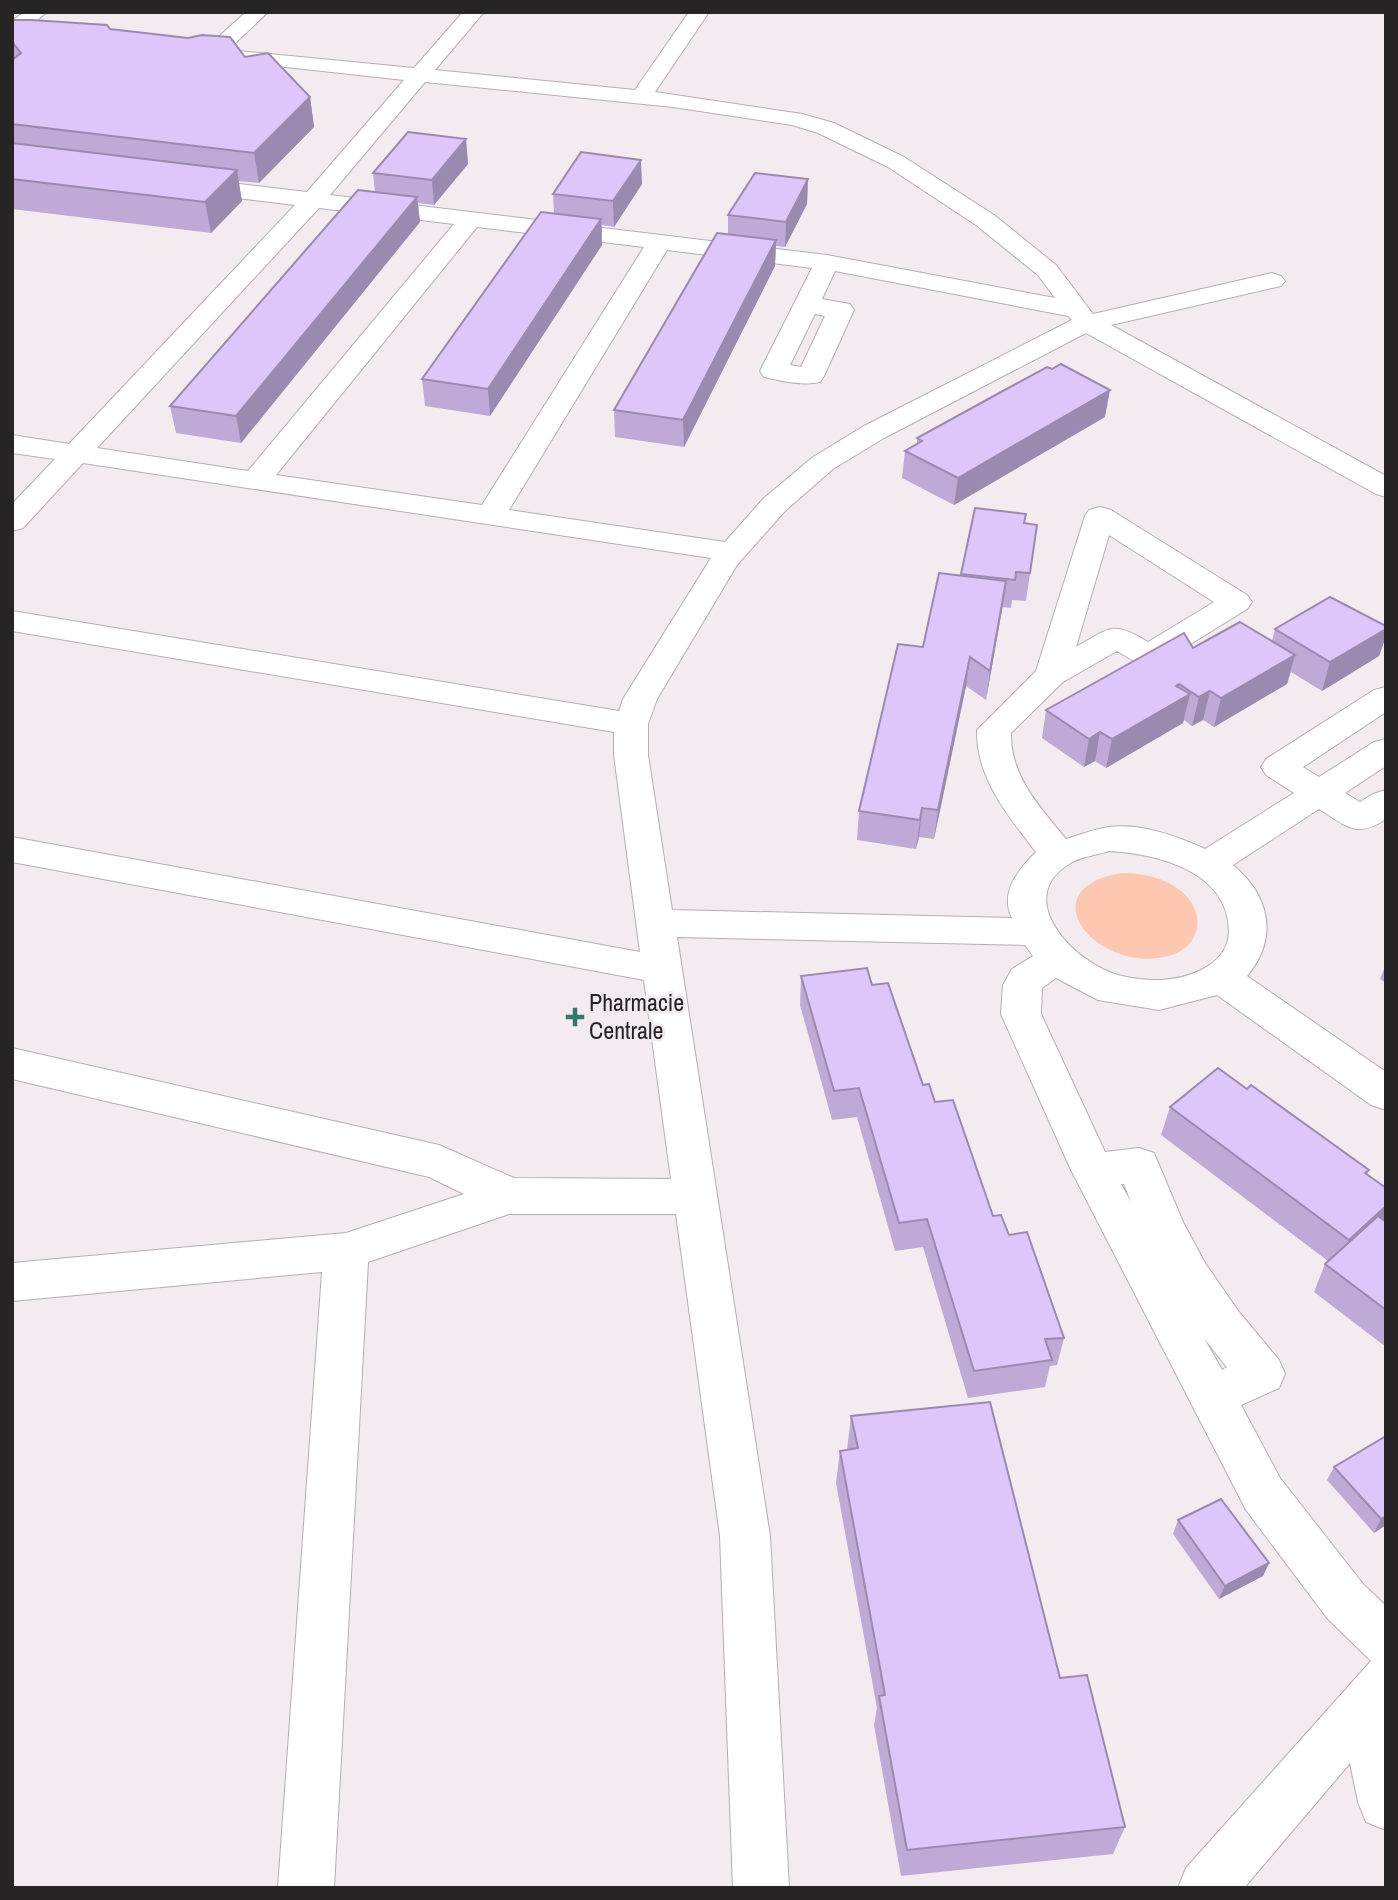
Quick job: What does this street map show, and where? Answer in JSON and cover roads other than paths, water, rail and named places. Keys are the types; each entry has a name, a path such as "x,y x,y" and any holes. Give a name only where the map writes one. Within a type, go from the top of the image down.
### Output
{"street":[{"path":"12,33 37,12"},
{"path":"211,54 258,12"},
{"path":"12,522 212,308 338,203 421,75 474,12"},
{"path":"641,97 699,12"},
{"path":"12,33 39,38"},
{"path":"185,52 641,97 794,119 826,128 863,144 906,168 985,220 1047,271 1082,316"},
{"path":"168,178 214,188 439,215 449,203 503,210 482,220 329,392 255,481"},
{"path":"482,220 666,243"},
{"path":"410,331 482,220"},
{"path":"490,516 633,286 678,231 744,238 738,251 787,257 794,244 822,248 822,261 806,305"},
{"path":"822,261 1082,316 1255,416 1230,427 1298,465 1323,453 1386,488"},
{"path":"761,1888 746,1536 631,755 631,724 640,699 732,552 774,505 823,463 1082,316 1272,281"},
{"path":"196,362 233,321 212,308"},
{"path":"145,379 177,383"},
{"path":"329,392 360,397"},
{"path":"12,444 732,552"},
{"path":"1386,505 1377,510 1386,515"},
{"path":"1051,675 1100,516 1236,602 1148,656 1117,637 1051,675 994,730 995,757 1028,817 1058,854"},
{"path":"12,621 631,724"},
{"path":"1386,697 1279,767 1361,819 1386,802"},
{"path":"1208,865 1386,750"},
{"path":"1138,840 1182,851 1208,865 1238,894 1248,916 1245,950 1239,960 1220,977 1180,993 1130,992 1098,984 1069,970 1045,946 1026,909 1028,888 1040,869 1058,854 1095,841 1138,840"},
{"path":"12,849 664,970"},
{"path":"657,923 1045,946"},
{"path":"1045,946 1019,991 1021,1014 1092,1170 1263,1494 1345,1601 1386,1642"},
{"path":"1220,977 1386,1094"},
{"path":"12,1063 439,1162 509,1196"},
{"path":"12,1282 346,1251 509,1196 696,1197"},
{"path":"306,1888 346,1251"},
{"path":"1375,1693 1386,1802"},
{"path":"1206,1888 1375,1693"}],"place":[{"name":"Pharmacie Centrale","path":"575,1017"}]}
